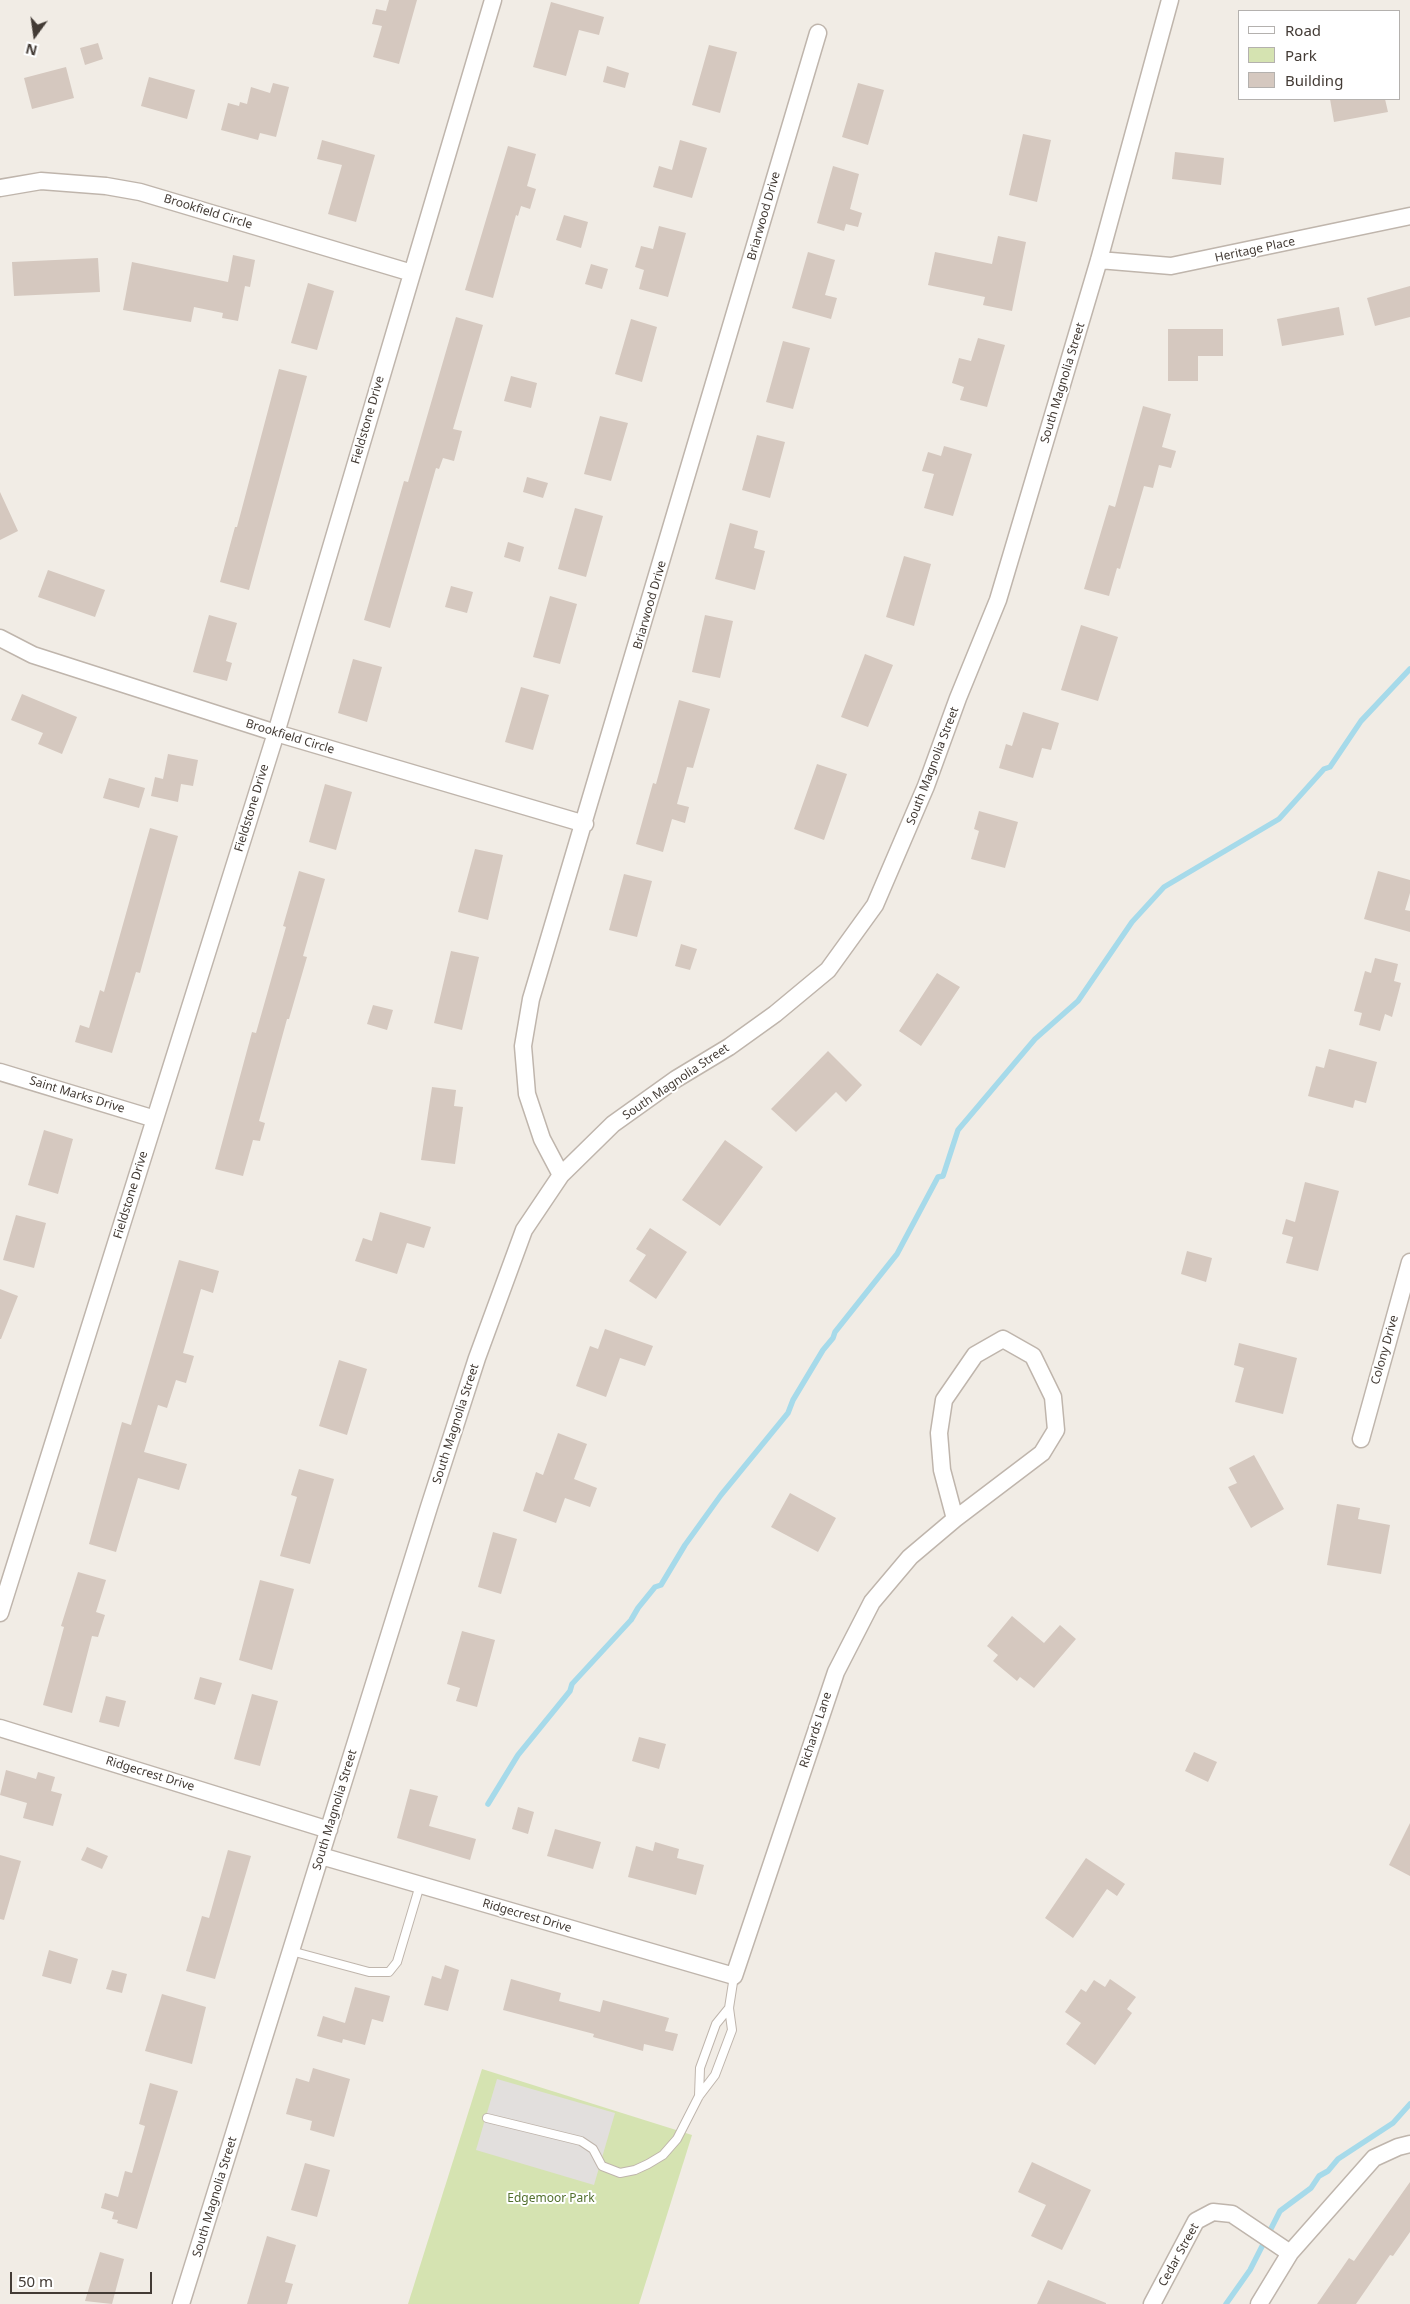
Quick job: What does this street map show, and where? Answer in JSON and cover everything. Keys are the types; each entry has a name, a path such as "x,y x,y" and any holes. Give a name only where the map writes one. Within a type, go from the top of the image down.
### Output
{"street":[{"name":"Fieldstone Drive","path":"0,1613 276,733 492,0"},
{"name":"South Magnolia Street","path":"181,2304 487,1331 524,1230 560,1175 613,1124 775,1014 828,970 875,905 926,786 958,698 998,600 1099,260 1170,0"},
{"name":"Briarwood Drive","path":"560,1175 542,1138 527,1094 523,1046 531,999 585,824 818,33"},
{"name":"Brookfield Circle","path":"0,188 41,181 106,186 140,192 412,273"},
{"name":"Heritage Place","path":"1099,260 1171,266 1410,216"},
{"name":"Brookfield Circle","path":"0,638 34,655 276,733 585,824"},
{"name":"Saint Marks Drive","path":"0,1072 155,1119"},
{"name":"Colony Drive","path":"1361,1439 1410,1262"},
{"name":"Richards Lane","path":"734,1976 836,1672 872,1602 910,1557 955,1519 1042,1453 1056,1430 1053,1397 1032,1356 1002,1339 975,1355 944,1400 939,1433 942,1470 955,1519"},
{"name":"Ridgecrest Drive","path":"0,1728 329,1830"},
{"name":"Ridgecrest Drive","path":"321,1856 734,1976"},
{"path":"1259,2304 1290,2253 1374,2158 1398,2147 1410,2144"},
{"name":"Cedar Street","path":"1152,2304 1196,2221 1213,2212 1232,2214 1290,2253"}],"lane":[{"path":"292,1951 370,1972 389,1972 397,1962 420,1885"},
{"path":"488,2118 581,2141 593,2149 602,2166 620,2173 635,2170 664,2155 677,2139 699,2096 715,2075 732,2030 729,2008 734,1976"},
{"path":"699,2096 700,2068 716,2024 729,2008"}],"green space":[{"name":"Edgemoor Park","path":"482,2069 692,2135 639,2304 408,2304"}],"shaded area":[{"path":"497,2079 615,2113 594,2185 476,2150"}],"building":[{"path":"389,0 417,0 399,64 373,57 382,26 372,24 376,9 386,11"},
{"path":"551,2 604,17 599,35 579,30 566,76 533,67"},
{"path":"98,43 103,59 85,65 80,48"},
{"path":"709,45 737,52 720,113 692,105"},
{"path":"607,66 629,73 625,88 603,82"},
{"path":"66,67 74,98 32,109 24,78"},
{"path":"149,77 195,90 187,119 141,106"},
{"path":"273,83 289,87 276,137 260,133 258,140 221,130 228,103 239,106 240,102 247,104 251,87 270,93"},
{"path":"858,83 884,90 868,145 842,137"},
{"path":"1330,100 1385,100 1388,112 1334,122"},
{"path":"1023,134 1051,140 1037,202 1009,195"},
{"path":"322,140 375,155 356,222 328,214 342,165 317,159"},
{"path":"680,140 707,148 692,198 653,187 659,166 672,170"},
{"path":"508,146 536,154 527,186 536,189 530,209 521,206 518,216 516,215 493,298 465,290"},
{"path":"1175,152 1224,158 1221,185 1172,179"},
{"path":"833,166 859,174 850,209 862,213 858,227 846,224 844,231 817,223"},
{"path":"564,215 588,222 581,248 556,240"},
{"path":"659,226 686,233 668,297 639,289 644,270 635,267 641,246 653,249"},
{"path":"998,236 1026,242 1012,311 983,305 985,297 928,285 935,252 992,264"},
{"path":"808,252 835,260 825,295 837,298 831,319 792,308"},
{"path":"233,255 255,260 250,287 245,286 238,321 222,318 223,313 194,307 191,322 123,310 132,262 228,282"},
{"path":"98,258 100,292 14,296 12,262"},
{"path":"591,264 608,269 602,289 585,284"},
{"path":"308,283 334,291 317,350 291,343"},
{"path":"1410,286 1410,317 1375,326 1367,298"},
{"path":"1339,307 1344,335 1282,346 1277,319"},
{"path":"456,317 483,325 453,429 462,431 454,461 443,458 439,469 436,468 390,628 364,620 404,481 408,482"},
{"path":"631,319 657,327 642,382 615,374"},
{"path":"1168,329 1223,329 1223,356 1198,356 1198,381 1168,381"},
{"path":"978,338 1005,345 987,407 960,400 964,387 952,383 959,358 971,361"},
{"path":"783,341 810,348 793,409 766,402"},
{"path":"279,369 307,376 249,590 220,582 235,527 237,527"},
{"path":"511,376 537,383 531,408 504,401"},
{"path":"1143,406 1171,414 1162,447 1176,451 1171,468 1159,465 1153,488 1144,486 1120,569 1117,568 1109,596 1084,589 1109,505 1115,507"},
{"path":"600,416 628,423 611,481 584,474"},
{"path":"757,435 785,442 770,498 742,490"},
{"path":"944,446 972,454 953,516 924,508 934,474 922,471 928,452 941,456"},
{"path":"527,477 548,483 543,498 523,492"},
{"path":"0,492 18,531 0,540"},
{"path":"575,508 603,516 586,577 558,569"},
{"path":"730,523 758,531 754,548 765,551 755,590 715,579"},
{"path":"508,542 524,547 520,562 504,557"},
{"path":"904,556 931,564 914,626 886,617"},
{"path":"48,570 105,590 95,617 38,597"},
{"path":"451,586 473,592 467,613 445,607"},
{"path":"550,596 577,604 560,664 533,657"},
{"path":"209,615 237,623 226,661 232,663 227,681 193,672"},
{"path":"705,615 733,621 720,678 692,672"},
{"path":"1081,625 1118,637 1098,701 1061,690"},
{"path":"865,654 893,665 868,727 841,717"},
{"path":"353,659 382,667 367,722 338,713"},
{"path":"521,687 549,695 533,750 505,742"},
{"path":"22,694 77,717 62,754 38,744 43,733 11,720"},
{"path":"679,700 710,709 693,768 687,767 677,804 689,807 685,823 672,819 663,852 636,844 653,783 656,784"},
{"path":"1023,712 1059,723 1051,750 1042,748 1033,778 999,768 1006,744 1012,746"},
{"path":"168,754 198,760 193,786 181,784 178,802 151,796 155,777 163,779"},
{"path":"817,764 847,774 824,840 794,829"},
{"path":"109,778 145,788 139,808 103,798"},
{"path":"325,784 352,792 336,850 309,842"},
{"path":"979,811 1018,822 1005,868 971,859 979,831 974,829"},
{"path":"150,828 178,836 140,973 136,972 112,1053 75,1042 80,1025 89,1028 100,990 104,992"},
{"path":"475,849 503,855 488,920 458,912"},
{"path":"299,871 325,879 303,956 307,957 289,1019 287,1019 259,1121 265,1123 260,1141 253,1140 243,1176 215,1169 252,1032 256,1033 286,927 283,926"},
{"path":"1378,871 1410,880 1410,893 1405,910 1410,911 1410,932 1364,919"},
{"path":"624,874 652,881 637,937 609,930"},
{"path":"681,944 697,949 690,970 675,966"},
{"path":"451,951 479,957 462,1030 434,1023"},
{"path":"1375,958 1398,964 1394,981 1401,983 1392,1017 1385,1014 1380,1031 1359,1025 1362,1013 1354,1011 1365,971 1371,973"},
{"path":"937,973 960,987 921,1046 899,1031"},
{"path":"373,1005 393,1010 387,1030 367,1024"},
{"path":"1329,1049 1377,1062 1366,1103 1355,1100 1353,1108 1308,1096 1316,1066 1324,1068"},
{"path":"828,1051 862,1085 846,1102 836,1092 796,1132 771,1109"},
{"path":"432,1087 456,1090 454,1106 463,1107 455,1164 421,1160"},
{"path":"44,1130 73,1139 58,1194 28,1185"},
{"path":"725,1140 763,1167 720,1226 682,1200"},
{"path":"1305,1182 1339,1191 1318,1271 1286,1263 1293,1237 1282,1234 1286,1219 1295,1222"},
{"path":"380,1212 431,1227 424,1248 407,1243 397,1274 355,1261 363,1238 372,1241"},
{"path":"16,1215 46,1223 34,1268 3,1260"},
{"path":"650,1228 687,1252 656,1299 629,1281 646,1255 636,1249"},
{"path":"1187,1251 1212,1258 1206,1282 1181,1274"},
{"path":"179,1260 219,1271 213,1293 201,1289 183,1353 194,1356 186,1383 176,1380 167,1408 158,1405 144,1452 187,1464 179,1490 138,1478 116,1552 89,1544 122,1422 131,1425"},
{"path":"0,1289 18,1296 1,1339 0,1339"},
{"path":"605,1329 653,1346 645,1366 620,1358 606,1397 576,1386 590,1346 598,1349"},
{"path":"1239,1343 1297,1358 1283,1414 1235,1402 1244,1368 1234,1365"},
{"path":"339,1360 367,1369 347,1435 319,1426"},
{"path":"558,1433 587,1444 574,1479 597,1488 590,1507 565,1498 556,1523 523,1511 536,1472 543,1475"},
{"path":"1254,1455 1284,1509 1251,1528 1228,1487 1237,1483 1229,1468"},
{"path":"299,1469 334,1479 310,1564 280,1556 297,1497 291,1495"},
{"path":"790,1493 836,1518 818,1552 771,1527"},
{"path":"1337,1504 1360,1508 1358,1519 1390,1525 1381,1574 1327,1565"},
{"path":"493,1532 517,1539 501,1594 478,1587"},
{"path":"78,1572 106,1580 96,1612 105,1615 98,1637 92,1636 72,1713 43,1705 64,1627 61,1626"},
{"path":"260,1580 294,1589 272,1670 239,1660"},
{"path":"1012,1616 1044,1643 1060,1625 1076,1639 1034,1688 1020,1677 1017,1681 993,1661 998,1655 987,1646"},
{"path":"462,1631 495,1640 477,1707 456,1701 460,1688 447,1684"},
{"path":"200,1677 222,1683 215,1705 194,1699"},
{"path":"252,1694 278,1701 260,1766 234,1759"},
{"path":"106,1696 126,1701 119,1727 99,1722"},
{"path":"639,1737 666,1744 659,1769 632,1761"},
{"path":"1194,1752 1217,1762 1208,1782 1185,1771"},
{"path":"6,1770 36,1779 38,1772 55,1777 51,1791 62,1794 53,1826 23,1818 27,1803 0,1795"},
{"path":"410,1789 438,1796 429,1826 476,1839 470,1860 397,1838"},
{"path":"518,1807 534,1812 528,1834 512,1829"},
{"path":"1410,1823 1410,1876 1389,1865"},
{"path":"555,1829 601,1842 593,1869 547,1856"},
{"path":"655,1842 679,1849 677,1858 704,1865 696,1895 628,1877 636,1846 653,1851"},
{"path":"87,1847 108,1856 102,1869 81,1860"},
{"path":"228,1850 251,1856 215,1979 186,1971 202,1916 209,1918"},
{"path":"0,1855 21,1861 4,1920 0,1919"},
{"path":"1086,1858 1125,1884 1117,1896 1107,1889 1073,1938 1045,1918"},
{"path":"49,1950 78,1959 71,1984 42,1976"},
{"path":"445,1965 459,1970 448,2011 424,2005 432,1976 441,1979"},
{"path":"112,1970 127,1974 122,1993 106,1989"},
{"path":"511,1979 561,1993 559,2001 600,2012 603,2000 669,2018 665,2031 678,2034 673,2051 644,2044 643,2051 593,2037 594,2034 503,2010"},
{"path":"1110,1979 1136,1997 1127,2009 1132,2013 1095,2065 1066,2044 1081,2023 1065,2012 1081,1989 1086,1992 1094,1980 1105,1987"},
{"path":"355,1987 390,1996 383,2022 372,2019 365,2045 343,2039 342,2043 317,2036 323,2016 345,2023"},
{"path":"162,1994 206,2007 192,2064 145,2051"},
{"path":"313,2068 350,2079 334,2137 310,2130 312,2121 286,2114 296,2078 309,2082"},
{"path":"150,2083 178,2091 137,2229 117,2223 118,2220 112,2219 114,2212 101,2208 105,2193 118,2197 125,2171 132,2173 145,2126 139,2124"},
{"path":"1032,2162 1091,2190 1062,2250 1031,2236 1046,2205 1018,2192"},
{"path":"305,2163 330,2170 317,2217 291,2210"},
{"path":"1410,2182 1410,2232 1393,2256 1390,2255 1356,2304 1317,2304 1349,2258 1354,2261"},
{"path":"267,2236 296,2245 285,2282 293,2284 287,2304 247,2304"},
{"path":"100,2252 124,2259 112,2304 85,2301"},
{"path":"1048,2280 1106,2303 1106,2304 1037,2304"}],"waterway":[{"path":"488,1804 518,1755 570,1691 572,1684 631,1620 655,1587 661,1585 685,1545 721,1495 788,1413 793,1400 835,1332 897,1254 938,1177 943,1176 958,1130 1035,1039 1078,1001 1132,922 1164,887 1279,819 1324,769 1330,767 1361,721 1410,669"},
{"path":"1226,2304 1250,2270 1280,2211 1311,2188 1319,2176 1328,2171 1338,2159 1393,2123 1410,2104"}]}
